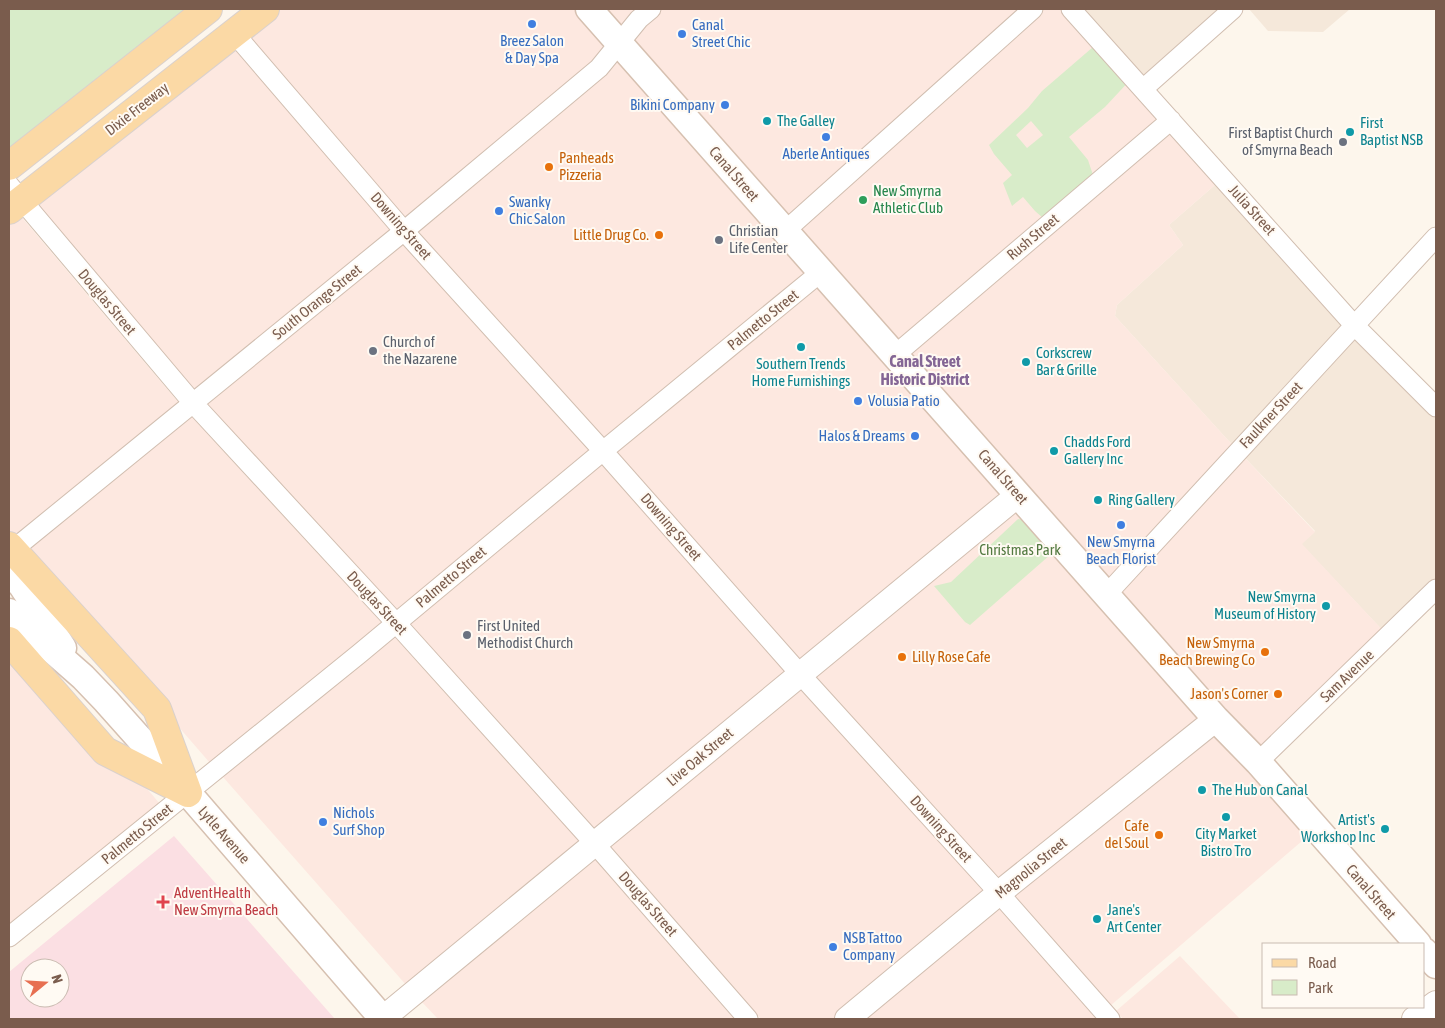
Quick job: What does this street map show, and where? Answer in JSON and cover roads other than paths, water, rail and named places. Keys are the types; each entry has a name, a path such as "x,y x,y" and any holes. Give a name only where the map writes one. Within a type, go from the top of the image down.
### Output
{"main road":[{"path":"9,166 208,9"},
{"name":"Dixie Freeway","path":"13,199 265,9"},
{"name":"Canal Street","path":"589,9 1216,719 1258,762 1417,943"},
{"path":"12,562 157,709 188,793"},
{"name":"Lytle Avenue","path":"12,562 83,677"},
{"name":"Lytle Avenue","path":"9,612 83,677 188,793 382,1019"},
{"path":"9,640 105,751 188,793"},
{"path":"1425,952 1436,965"}],"street":[{"name":"South Orange Street","path":"12,562 193,403 404,231 599,68 639,19 651,9"},
{"path":"785,231 1034,9"},
{"name":"Julia Street","path":"1071,9 1354,325 1436,408"},
{"path":"1143,89 1233,9"},
{"name":"Downing Street","path":"234,33 404,231 1110,1019"},
{"name":"Rush Street","path":"895,354 1171,120"},
{"name":"Douglas Street","path":"13,199 193,403 396,623 595,844 748,1019"},
{"name":"Faulkner Street","path":"1107,594 1436,237"},
{"name":"Palmetto Street","path":"9,936 396,623 821,272"},
{"name":"Live Oak Street","path":"382,1019 1018,495"},
{"name":"Sam Avenue","path":"1258,762 1436,589"},
{"name":"Magnolia Street","path":"847,1019 999,893 1216,719"},
{"path":"1414,1019 1436,1003"}],"place":[{"name":"Breez Salon & Day Spa","path":"532,24"},
{"name":"Canal Street Chic","path":"682,34"},
{"name":"Bikini Company","path":"725,105"},
{"name":"The Galley","path":"767,121"},
{"name":"First Baptist NSB","path":"1350,132"},
{"name":"Aberle Antiques","path":"826,137"},
{"name":"First Baptist Church of Smyrna Beach","path":"1343,142"},
{"name":"Panheads Pizzeria","path":"549,167"},
{"name":"New Smyrna Athletic Club","path":"863,200"},
{"name":"Swanky Chic Salon","path":"499,211"},
{"name":"Little Drug Co.","path":"659,235"},
{"name":"Christian Life Center","path":"719,240"},
{"name":"Southern Trends Home Furnishings","path":"801,347"},
{"name":"Church of the Nazarene","path":"373,351"},
{"name":"Corkscrew Bar & Grille","path":"1026,362"},
{"name":"Volusia Patio","path":"858,401"},
{"name":"Halos & Dreams","path":"915,436"},
{"name":"Chadds Ford Gallery Inc","path":"1054,451"},
{"name":"Ring Gallery","path":"1098,500"},
{"name":"New Smyrna Beach Florist","path":"1121,525"},
{"name":"New Smyrna Museum of History","path":"1326,606"},
{"name":"First United Methodist Church","path":"467,635"},
{"name":"New Smyrna Beach Brewing Co","path":"1265,652"},
{"name":"Lilly Rose Cafe","path":"902,657"},
{"name":"Jason's Corner","path":"1278,694"},
{"name":"The Hub on Canal","path":"1202,790"},
{"name":"City Market Bistro Tro","path":"1226,817"},
{"name":"Nichols Surf Shop","path":"323,822"},
{"name":"Artist's Workshop Inc","path":"1385,829"},
{"name":"Cafe del Soul","path":"1159,835"},
{"name":"AdventHealth New Smyrna Beach","path":"163,902"},
{"name":"Jane's Art Center","path":"1097,919"},
{"name":"NSB Tattoo Company","path":"833,947"}],"district":[{"name":"Canal Street Historic District","path":"925,370"}],"park label":[{"name":"Christmas Park","path":"1020,550"}]}
